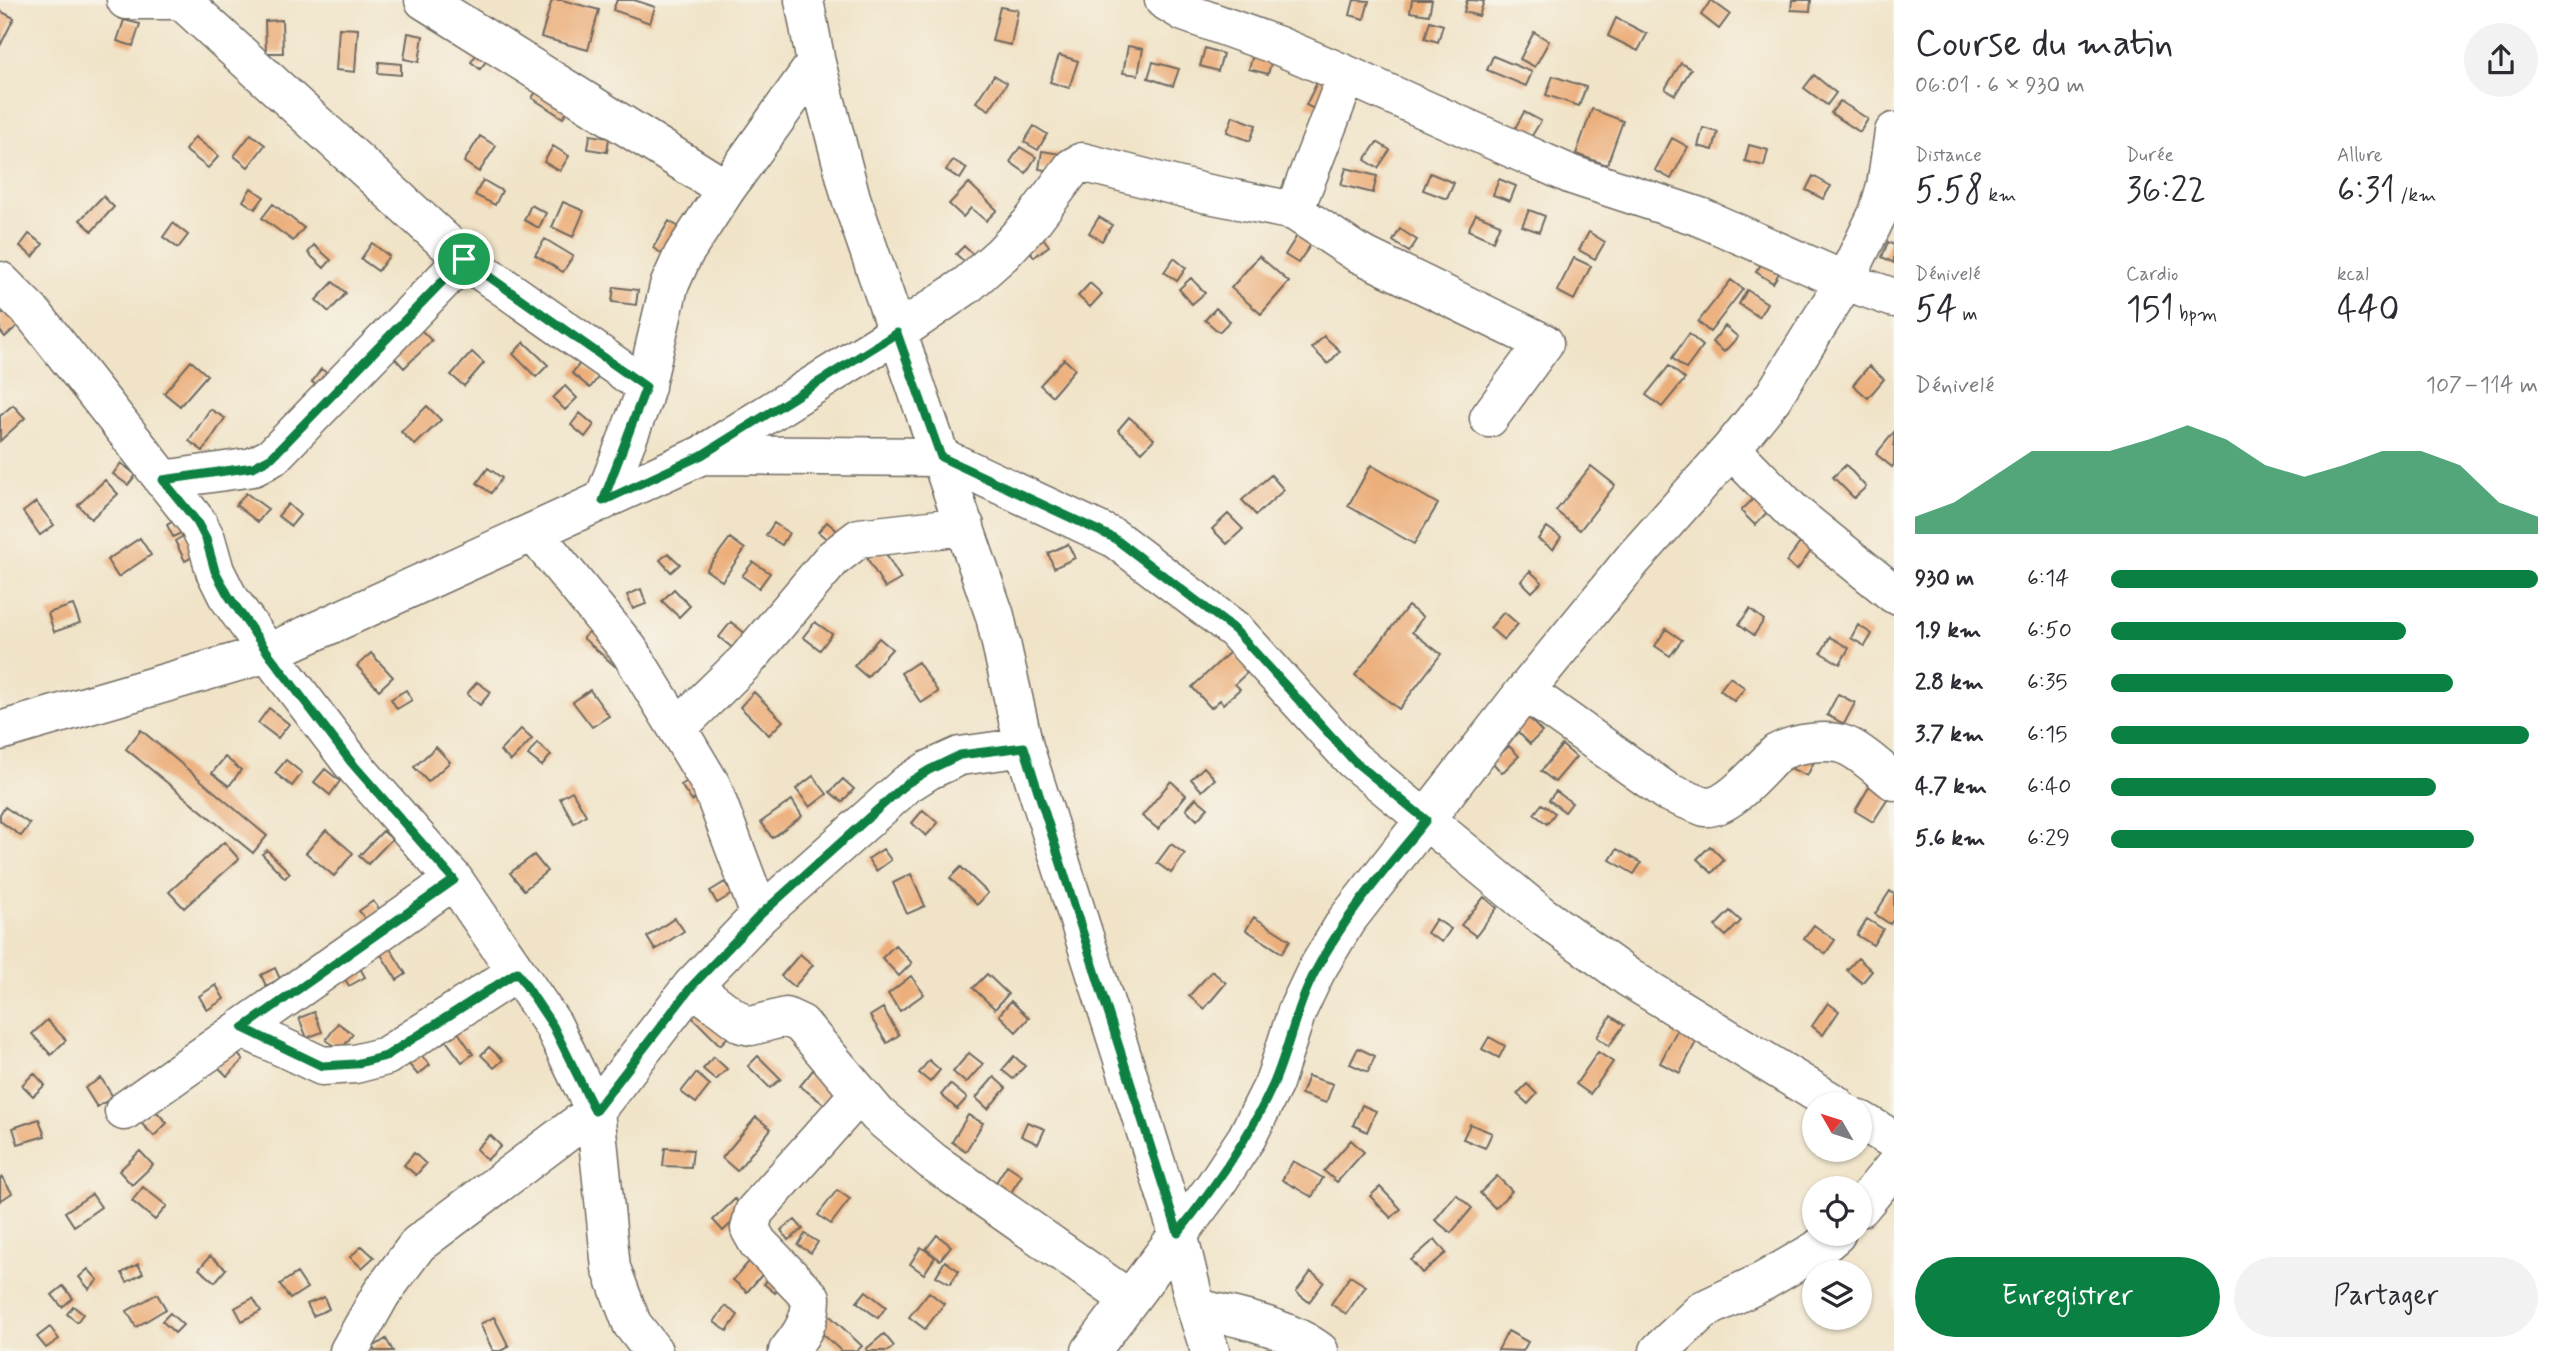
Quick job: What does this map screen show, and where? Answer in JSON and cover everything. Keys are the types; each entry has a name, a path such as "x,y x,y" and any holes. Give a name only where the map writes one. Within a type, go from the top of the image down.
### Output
{"street":[{"path":"126,0 180,0 464,259 646,387"},
{"path":"424,0 726,189"},
{"path":"804,0 816,63 851,198 995,616 1024,747 1178,1233 1196,1308 1210,1351"},
{"path":"1164,0 1184,12 1279,46 1347,75 1572,175 1700,217 1844,281 1894,298"},
{"path":"603,501 646,387 669,286 682,255 816,63"},
{"path":"1294,211 1347,75"},
{"path":"1091,1351 1214,1187 1247,1137 1274,1083 1297,1011 1316,971 1346,921 1525,691 1634,558 1731,449 1773,397 1844,281 1878,213 1893,150"},
{"path":"0,731 268,653 702,455 897,333 967,285 1031,223 1073,167 1082,162 1204,193 1294,211 1356,252 1544,343 1489,418"},
{"path":"163,480 253,467 272,457 464,259"},
{"path":"0,281 36,316 197,522 206,539 215,571 228,595 268,653 351,762 454,880 553,1026 595,1111 611,1268 632,1324 653,1351"},
{"path":"1731,449 1794,513 1892,587"},
{"path":"702,455 941,457 1114,538 1235,630 1353,760 1541,915 1613,967 1816,1092"},
{"path":"677,728 746,661 832,559 859,538 965,526"},
{"path":"533,532 629,650 711,785 760,915"},
{"path":"1525,691 1667,792 1705,807 1725,803 1777,753 1787,747 1807,743 1845,745 1894,781"},
{"path":"349,1351 381,1294 418,1244 595,1111 692,986 760,915 906,784 960,755 1024,747"},
{"path":"124,1111 454,880"},
{"path":"243,1028 322,1066 355,1064 386,1056 517,972"},
{"path":"692,986 742,1024 751,1026 786,1017 801,1024 878,1115 932,1161 1129,1299"},
{"path":"788,1351 803,1334 811,1313 811,1298 758,1243 750,1229 754,1212 859,1094"},
{"path":"1872,1127 1894,1140"},
{"path":"1872,1194 1894,1167"},
{"path":"1659,1351 1703,1310 1764,1281 1822,1246"},
{"path":"1196,1308 1263,1323 1312,1345 1319,1351"}],"building":[{"path":"552,0 599,10 588,50 541,37"},
{"path":"617,0 634,0 655,7 650,23 613,10"},
{"path":"1354,0 1369,1 1364,19 1350,15"},
{"path":"1412,0 1432,0 1429,15 1410,12"},
{"path":"1467,0 1484,1 1479,16 1464,12"},
{"path":"1711,0 1730,14 1719,29 1701,15"},
{"path":"1792,0 1811,0 1810,11 1791,10"},
{"path":"1000,7 1018,10 1011,45 992,41"},
{"path":"0,11 14,18 0,46"},
{"path":"1616,18 1647,34 1638,51 1608,36"},
{"path":"124,20 140,24 133,46 117,41"},
{"path":"282,20 283,53 266,53 265,21"},
{"path":"1430,21 1443,25 1438,42 1425,38"},
{"path":"339,28 358,29 355,72 336,70"},
{"path":"1534,32 1549,41 1535,67 1520,59"},
{"path":"408,33 423,36 419,62 404,59"},
{"path":"1128,46 1143,49 1138,75 1123,73"},
{"path":"482,47 491,55 480,69 471,62"},
{"path":"1205,48 1223,54 1218,71 1200,66"},
{"path":"1254,51 1273,56 1268,74 1249,69"},
{"path":"1059,55 1078,61 1069,88 1050,82"},
{"path":"1493,56 1532,72 1526,86 1487,70"},
{"path":"379,62 401,64 401,75 378,73"},
{"path":"1153,62 1179,69 1173,86 1148,78"},
{"path":"1681,63 1691,69 1675,95 1665,89"},
{"path":"1321,74 1333,80 1318,111 1306,105"},
{"path":"994,75 1007,83 989,110 976,102"},
{"path":"1814,75 1836,93 1827,105 1804,88"},
{"path":"1553,76 1586,87 1579,106 1546,95"},
{"path":"544,80 574,100 563,118 532,98"},
{"path":"1840,101 1868,119 1860,132 1831,113"},
{"path":"1592,109 1623,121 1607,165 1576,154"},
{"path":"1524,112 1541,121 1530,139 1514,130"},
{"path":"1233,116 1256,125 1250,141 1227,132"},
{"path":"1034,126 1047,134 1038,150 1024,142"},
{"path":"1703,128 1718,132 1713,150 1698,146"},
{"path":"251,134 265,145 248,167 234,156"},
{"path":"590,135 609,138 607,152 588,149"},
{"path":"480,136 496,146 479,172 464,162"},
{"path":"195,137 219,156 208,168 185,150"},
{"path":"1672,138 1688,147 1671,179 1655,170"},
{"path":"1377,142 1390,150 1378,168 1365,160"},
{"path":"1749,145 1768,150 1764,166 1745,161"},
{"path":"553,146 569,156 560,171 544,162"},
{"path":"1020,147 1036,157 1026,173 1010,162"},
{"path":"1042,151 1061,154 1058,172 1039,169"},
{"path":"953,160 967,168 960,179 946,170"},
{"path":"1346,168 1377,176 1373,193 1341,185"},
{"path":"1430,173 1454,183 1447,199 1423,190"},
{"path":"1813,176 1831,186 1823,199 1806,190"},
{"path":"1499,179 1516,186 1510,201 1493,195"},
{"path":"483,180 502,191 495,205 475,195"},
{"path":"969,183 997,210 986,221 971,208 963,217 949,204"},
{"path":"251,188 264,197 255,209 243,201"},
{"path":"103,196 114,207 92,231 80,220"},
{"path":"563,202 584,211 573,237 552,227"},
{"path":"273,204 304,228 293,241 262,218"},
{"path":"531,205 546,213 539,228 524,220"},
{"path":"1529,210 1545,216 1539,232 1522,226"},
{"path":"1476,214 1500,224 1493,241 1468,230"},
{"path":"1099,217 1112,225 1102,241 1089,233"},
{"path":"669,221 684,230 666,256 653,248"},
{"path":"173,223 188,235 178,248 163,237"},
{"path":"1302,228 1316,237 1298,263 1285,255"},
{"path":"1400,229 1417,240 1409,252 1393,241"},
{"path":"1589,232 1605,242 1595,259 1579,250"},
{"path":"29,234 43,244 33,257 20,246"},
{"path":"1041,235 1049,246 1034,257 1026,245"},
{"path":"545,239 573,256 563,272 535,255"},
{"path":"1888,242 1894,245 1894,263 1882,257"},
{"path":"372,243 389,256 378,271 361,259"},
{"path":"314,245 331,260 324,268 308,253"},
{"path":"964,246 978,259 970,267 956,254"},
{"path":"1770,251 1786,262 1773,283 1756,272"},
{"path":"1259,256 1289,282 1261,314 1231,288"},
{"path":"1174,258 1186,268 1177,281 1164,272"},
{"path":"1574,258 1591,266 1574,300 1557,291"},
{"path":"1191,278 1205,293 1192,304 1179,289"},
{"path":"1731,280 1743,289 1710,332 1698,322"},
{"path":"333,282 346,293 329,312 316,300"},
{"path":"1090,283 1102,294 1090,307 1078,296"},
{"path":"614,287 638,290 636,305 612,302"},
{"path":"1747,290 1767,303 1759,317 1739,304"},
{"path":"13,304 26,318 5,337 0,331 0,316"},
{"path":"1216,308 1230,321 1219,332 1205,320"},
{"path":"1725,326 1738,337 1724,352 1712,342"},
{"path":"419,328 432,341 404,368 391,354"},
{"path":"1689,334 1703,346 1686,369 1672,358"},
{"path":"1324,336 1340,351 1328,364 1312,348"},
{"path":"524,342 548,365 536,377 513,354"},
{"path":"472,352 484,363 464,386 451,375"},
{"path":"1064,359 1075,369 1052,396 1040,385"},
{"path":"191,361 207,375 180,406 164,393"},
{"path":"581,362 599,376 590,388 572,373"},
{"path":"1669,366 1685,379 1662,407 1646,395"},
{"path":"1869,366 1884,379 1868,398 1853,385"},
{"path":"321,369 332,376 323,390 312,382"},
{"path":"565,386 577,398 565,410 553,398"},
{"path":"13,405 25,418 0,441 0,416"},
{"path":"427,406 441,420 415,445 401,432"},
{"path":"210,409 225,418 203,451 189,441"},
{"path":"580,413 594,425 585,437 571,425"},
{"path":"1129,417 1154,439 1142,452 1118,430"},
{"path":"1894,432 1894,464 1892,467 1876,454"},
{"path":"121,463 136,475 128,485 113,474"},
{"path":"1371,465 1438,504 1414,544 1348,506"},
{"path":"1846,465 1866,487 1854,498 1833,477"},
{"path":"1591,466 1615,485 1580,530 1556,511"},
{"path":"488,468 502,478 491,493 477,483"},
{"path":"1271,475 1284,490 1256,515 1242,500"},
{"path":"105,480 118,494 91,519 78,505"},
{"path":"246,493 268,509 258,522 236,505"},
{"path":"1757,495 1771,508 1755,525 1741,511"},
{"path":"36,502 54,525 40,535 23,512"},
{"path":"288,504 300,515 291,526 278,516"},
{"path":"1228,514 1243,529 1227,544 1212,529"},
{"path":"182,516 189,529 173,537 167,525"},
{"path":"827,522 841,534 833,544 818,532"},
{"path":"774,523 789,533 782,545 766,535"},
{"path":"1547,527 1561,537 1553,549 1538,539"},
{"path":"193,530 204,550 185,561 175,541"},
{"path":"140,538 151,555 118,577 107,560"},
{"path":"730,538 745,549 722,581 706,570"},
{"path":"1800,543 1811,551 1797,570 1786,562"},
{"path":"1068,544 1075,558 1054,568 1048,553"},
{"path":"883,549 901,579 885,588 867,558"},
{"path":"668,553 680,564 671,572 660,560"},
{"path":"753,562 770,573 759,588 742,576"},
{"path":"1530,571 1542,582 1532,592 1521,581"},
{"path":"641,589 646,604 633,609 627,595"},
{"path":"674,589 690,606 679,617 662,601"},
{"path":"73,605 80,623 54,632 48,613"},
{"path":"1408,606 1423,617 1412,632 1441,654 1399,709 1355,675"},
{"path":"1750,609 1764,620 1754,635 1739,624"},
{"path":"1504,612 1518,624 1504,640 1490,628"},
{"path":"731,622 747,635 735,650 719,637"},
{"path":"815,622 832,634 820,650 803,637"},
{"path":"1858,625 1872,634 1865,646 1851,638"},
{"path":"594,626 626,654 615,666 583,638"},
{"path":"1666,629 1682,640 1670,656 1655,646"},
{"path":"1830,637 1849,648 1840,664 1821,653"},
{"path":"879,638 892,649 867,677 854,666"},
{"path":"1231,651 1249,671 1235,684 1240,689 1223,704 1220,700 1211,708 1192,687"},
{"path":"371,653 393,677 379,690 357,666"},
{"path":"918,662 938,692 921,703 901,673"},
{"path":"1730,677 1745,688 1734,701 1720,690"},
{"path":"477,682 491,692 480,705 467,694"},
{"path":"406,690 412,700 397,709 391,699"},
{"path":"590,690 609,716 592,727 573,702"},
{"path":"754,692 783,721 769,735 740,707"},
{"path":"1838,694 1855,703 1844,724 1827,715"},
{"path":"269,708 289,724 278,738 258,723"},
{"path":"1528,717 1542,732 1530,744 1516,730"},
{"path":"521,729 532,739 511,761 500,751"},
{"path":"141,730 267,836 253,853 126,749"},
{"path":"537,743 551,755 542,766 528,755"},
{"path":"1562,745 1576,757 1555,782 1541,771"},
{"path":"1509,746 1519,756 1502,773 1492,762"},
{"path":"436,747 450,762 428,782 414,767"},
{"path":"225,757 241,770 229,786 212,773"},
{"path":"1816,758 1807,776 1788,767"},
{"path":"286,760 302,773 292,786 275,773"},
{"path":"1204,767 1215,779 1202,791 1191,779"},
{"path":"325,769 340,781 330,795 314,782"},
{"path":"813,776 827,794 810,807 796,789"},
{"path":"694,777 704,792 692,801 681,785"},
{"path":"843,779 854,789 842,802 830,792"},
{"path":"1171,781 1186,795 1158,829 1142,816"},
{"path":"1872,782 1891,794 1873,822 1855,811"},
{"path":"572,791 586,815 574,823 560,798"},
{"path":"1556,791 1572,803 1565,812 1549,800"},
{"path":"1196,798 1208,808 1197,820 1186,809"},
{"path":"792,800 802,816 772,838 761,822"},
{"path":"1542,804 1555,813 1547,824 1534,814"},
{"path":"5,807 30,824 21,836 0,821 0,814"},
{"path":"923,810 938,823 926,836 912,823"},
{"path":"326,830 353,853 334,876 306,853"},
{"path":"383,831 392,839 368,864 359,856"},
{"path":"224,842 239,859 184,908 169,892"},
{"path":"1171,844 1185,854 1171,873 1157,863"},
{"path":"1710,846 1724,860 1712,873 1697,859"},
{"path":"883,849 891,860 876,871 868,859"},
{"path":"1617,849 1641,863 1634,874 1610,860"},
{"path":"267,850 290,873 285,878 262,854"},
{"path":"534,855 547,871 524,890 510,873"},
{"path":"961,867 988,893 977,905 950,878"},
{"path":"911,874 925,906 907,914 893,883"},
{"path":"725,882 732,894 717,903 710,891"},
{"path":"1890,891 1894,894 1894,919 1890,924 1875,914"},
{"path":"1484,897 1497,908 1476,936 1461,925"},
{"path":"373,901 380,910 366,920 359,911"},
{"path":"1730,911 1741,921 1726,936 1715,926"},
{"path":"1254,917 1290,940 1282,953 1246,930"},
{"path":"675,918 684,931 655,950 647,937"},
{"path":"1436,919 1451,929 1442,942 1427,933"},
{"path":"1867,919 1883,929 1873,945 1857,935"},
{"path":"1814,925 1835,940 1825,954 1804,939"},
{"path":"388,945 406,974 397,980 378,950"},
{"path":"895,945 912,963 899,976 882,958"},
{"path":"800,954 813,965 794,987 781,976"},
{"path":"1858,958 1872,971 1862,983 1847,970"},
{"path":"356,961 365,977 349,986 340,970"},
{"path":"275,968 280,979 266,986 261,975"},
{"path":"1212,971 1226,983 1204,1009 1189,996"},
{"path":"987,974 1008,994 995,1009 973,988"},
{"path":"911,976 924,994 900,1011 888,994"},
{"path":"216,985 224,999 207,1010 199,996"},
{"path":"696,996 732,1033 720,1045 683,1008"},
{"path":"1011,1001 1029,1018 1016,1032 999,1015"},
{"path":"1828,1003 1839,1011 1823,1035 1812,1026"},
{"path":"883,1008 899,1035 887,1043 870,1016"},
{"path":"314,1012 322,1032 307,1038 299,1018"},
{"path":"1611,1016 1624,1025 1609,1046 1597,1037"},
{"path":"47,1020 66,1040 51,1055 32,1034"},
{"path":"338,1023 353,1034 341,1050 326,1040"},
{"path":"453,1025 473,1054 462,1062 441,1034"},
{"path":"1678,1028 1698,1038 1680,1073 1660,1063"},
{"path":"1489,1037 1505,1046 1499,1058 1482,1049"},
{"path":"489,1047 503,1060 494,1068 481,1055"},
{"path":"1358,1048 1375,1056 1368,1072 1350,1064"},
{"path":"233,1049 243,1060 227,1076 217,1066"},
{"path":"418,1052 430,1065 418,1075 406,1061"},
{"path":"1598,1052 1613,1062 1590,1094 1576,1084"},
{"path":"969,1053 983,1064 966,1083 953,1072"},
{"path":"758,1056 781,1079 770,1088 748,1066"},
{"path":"1014,1056 1025,1066 1013,1079 1002,1070"},
{"path":"714,1057 727,1069 716,1080 703,1069"},
{"path":"929,1060 940,1070 930,1082 919,1073"},
{"path":"813,1070 845,1094 833,1111 800,1086"},
{"path":"34,1073 45,1085 33,1096 22,1085"},
{"path":"696,1073 710,1085 696,1103 681,1092"},
{"path":"1308,1076 1333,1084 1326,1103 1301,1094"},
{"path":"994,1077 1006,1088 988,1109 976,1098"},
{"path":"101,1078 113,1097 97,1107 85,1088"},
{"path":"950,1084 967,1098 957,1109 941,1095"},
{"path":"1527,1084 1537,1094 1528,1104 1517,1094"},
{"path":"1362,1105 1376,1111 1367,1132 1353,1125"},
{"path":"154,1109 167,1123 154,1136 140,1122"},
{"path":"968,1115 983,1123 966,1151 952,1142"},
{"path":"756,1117 771,1129 737,1171 722,1158"},
{"path":"39,1119 45,1136 18,1144 13,1128"},
{"path":"1027,1122 1045,1129 1038,1144 1021,1136"},
{"path":"1470,1124 1492,1133 1485,1148 1463,1139"},
{"path":"490,1135 501,1146 487,1160 476,1149"},
{"path":"1351,1140 1364,1152 1337,1182 1324,1171"},
{"path":"665,1148 693,1150 691,1167 663,1166"},
{"path":"140,1151 153,1165 132,1185 119,1171"},
{"path":"414,1153 426,1164 416,1175 404,1165"},
{"path":"1293,1161 1323,1178 1312,1197 1282,1180"},
{"path":"1007,1165 1022,1175 1010,1194 995,1184"},
{"path":"1497,1176 1512,1191 1495,1208 1480,1193"},
{"path":"2,1177 12,1193 0,1201 0,1179"},
{"path":"143,1187 167,1206 155,1220 132,1201"},
{"path":"1380,1187 1401,1209 1391,1218 1370,1196"},
{"path":"837,1190 850,1199 831,1224 818,1215"},
{"path":"92,1194 101,1207 74,1226 65,1212"},
{"path":"1456,1194 1472,1208 1451,1233 1435,1220"},
{"path":"735,1199 745,1210 723,1231 713,1220"},
{"path":"795,1220 803,1229 788,1240 781,1230"},
{"path":"805,1234 818,1242 811,1253 798,1245"},
{"path":"937,1235 951,1246 940,1260 926,1249"},
{"path":"1435,1239 1446,1253 1422,1273 1411,1260"},
{"path":"362,1246 374,1257 362,1268 350,1257"},
{"path":"921,1247 935,1257 924,1274 910,1264"},
{"path":"210,1256 226,1269 215,1282 199,1269"},
{"path":"754,1256 768,1268 747,1292 733,1280"},
{"path":"945,1261 959,1271 950,1284 936,1276"},
{"path":"138,1264 143,1273 127,1282 122,1273"},
{"path":"88,1269 98,1280 89,1289 79,1277"},
{"path":"775,1271 786,1280 775,1293 764,1284"},
{"path":"1311,1272 1324,1282 1309,1302 1296,1292"},
{"path":"297,1273 307,1288 290,1299 280,1284"},
{"path":"1350,1276 1366,1286 1346,1314 1331,1304"},
{"path":"63,1286 73,1298 62,1307 52,1295"},
{"path":"866,1291 886,1307 878,1318 857,1302"},
{"path":"929,1292 944,1304 925,1329 909,1317"},
{"path":"157,1294 166,1309 136,1327 127,1311"},
{"path":"324,1297 329,1309 313,1316 307,1304"},
{"path":"253,1298 261,1311 242,1321 235,1308"},
{"path":"73,1306 83,1314 77,1322 67,1314"},
{"path":"725,1306 738,1315 727,1331 714,1322"},
{"path":"170,1313 183,1325 175,1333 162,1321"},
{"path":"827,1313 862,1346 857,1351 841,1351 815,1327"},
{"path":"494,1317 509,1347 500,1351 493,1351 480,1324"},
{"path":"50,1327 59,1339 46,1348 37,1337"},
{"path":"1508,1331 1528,1342 1523,1351 1498,1350"},
{"path":"884,1334 894,1346 888,1351 867,1351 866,1349"},
{"path":"386,1339 393,1351 375,1351 373,1347"}],"route":[{"path":"464,259 646,387 603,501 702,455 897,333 941,457 1114,538 1235,630 1353,760 1426,820 1346,921 1316,971 1297,1011 1274,1083 1247,1137 1214,1187 1178,1233 1024,747 960,755 906,784 760,915 692,986 595,1111 553,1026 517,972 386,1056 355,1064 322,1066 243,1028 454,880 351,762 268,653 228,595 215,571 206,539 197,522 163,480 253,467 272,457 464,259"}]}
